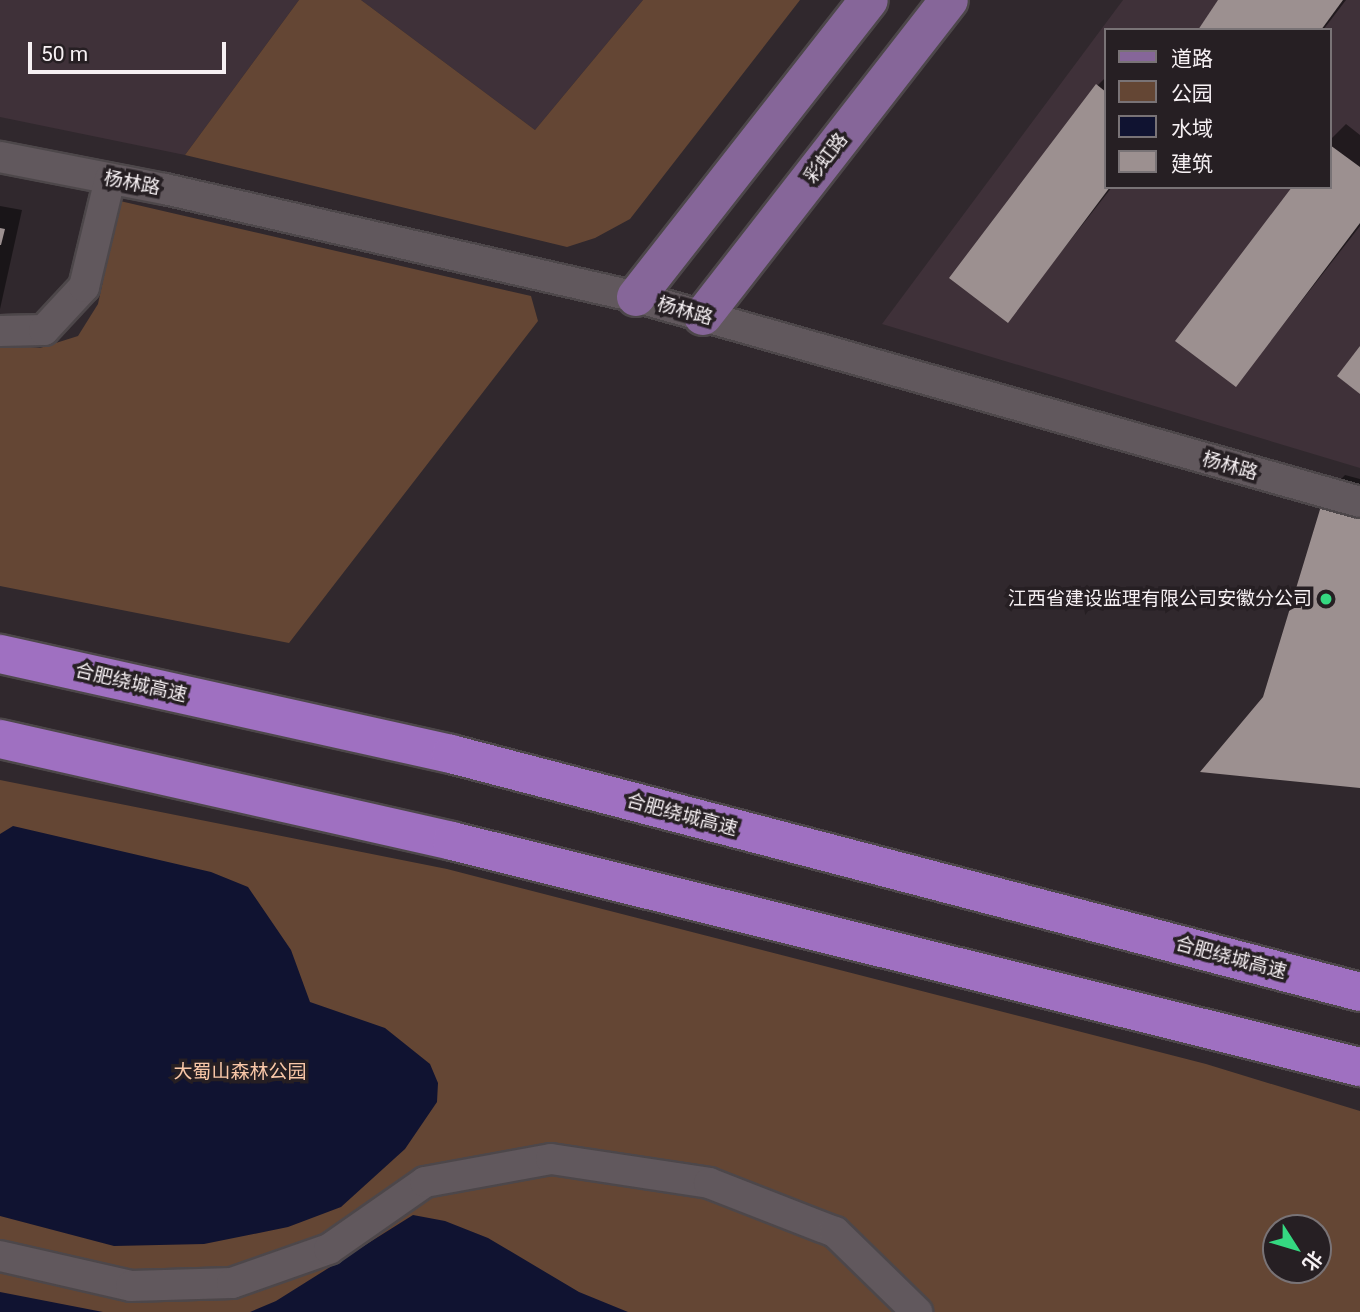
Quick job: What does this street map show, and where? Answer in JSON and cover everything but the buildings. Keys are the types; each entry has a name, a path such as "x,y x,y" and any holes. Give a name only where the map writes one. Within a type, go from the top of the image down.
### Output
{"highway":[{"name":"合肥绕城高速","path":"0,654 451,754 1360,992"},
{"path":"0,739 452,841 1360,1067"}],"main road":[{"path":"636,297 869,0"},
{"name":"彩虹路","path":"703,316 949,0"}],"street":[{"name":"杨林路","path":"0,156 110,178 636,297 1360,502"},
{"path":"0,331 44,331 84,287 110,178"},
{"path":"0,1256 131,1286 232,1283 329,1249 425,1182 551,1159 709,1183 835,1232 917,1312"}],"shaded area":[{"path":"0,0 299,0 185,155 0,117"},
{"path":"361,0 643,0 535,130"},
{"path":"1123,0 1360,0 1360,468 882,324"}],"green space":[{"path":"299,0 361,0 535,130 643,0 800,0 630,219 595,238 567,247 185,155"},
{"path":"120,201 531,296 538,321 289,643 0,586 0,344 40,348 78,336 98,304"},
{"name":"大蜀山森林公园","path":"0,780 447,869 1206,1064 1360,1111 1360,1312 0,1312"}],"water":[{"path":"13,826 211,872 248,887 291,950 310,1002 385,1028 430,1064 438,1083 437,1102 405,1149 341,1207 288,1227 204,1244 114,1246 0,1216 0,834"},
{"path":"413,1215 445,1221 488,1238 579,1292 628,1312 250,1312 276,1301"},
{"path":"0,1292 103,1312 0,1312"}],"place":[{"name":"江西省建设监理有限公司安徽分公司","path":"1326,599"}]}
